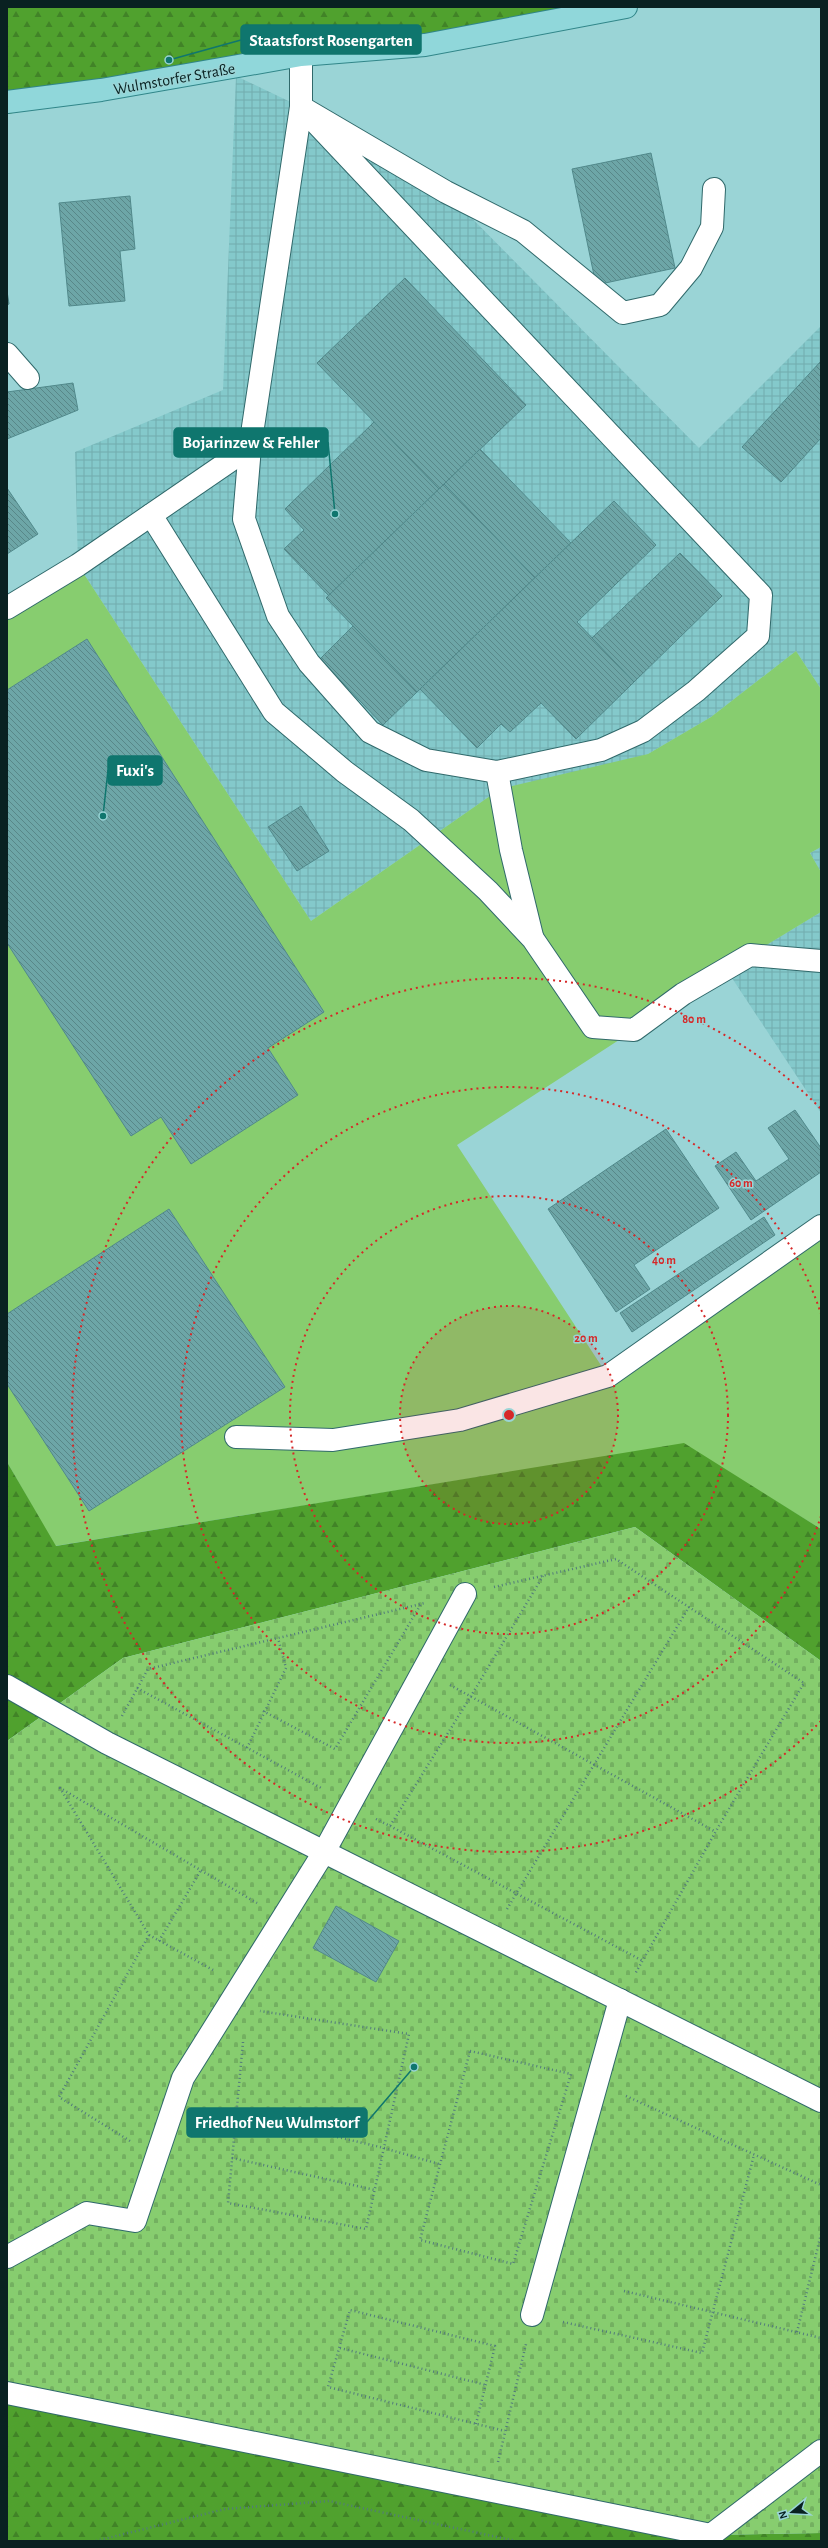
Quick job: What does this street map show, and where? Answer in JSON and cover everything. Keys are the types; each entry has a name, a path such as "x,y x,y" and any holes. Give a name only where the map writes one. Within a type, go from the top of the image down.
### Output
{"main road":[{"name":"Wulmstorfer Straße","path":"7,102 101,90 301,56 425,45 626,7"}],"lane":[{"path":"301,56 301,107 250,447 244,519 278,616 309,663 370,732 426,760 498,772 601,750 644,731 696,691 758,636 761,596 301,107"},
{"path":"301,107 446,192 523,232 623,313 660,305 691,268 712,227 714,189"},
{"path":"7,354 28,378"},
{"path":"7,608 78,566 250,447"},
{"path":"151,515 274,712 345,772 411,820 488,891 533,939 592,1027 634,1030 683,994 750,955 821,962"},
{"path":"498,772 511,850 533,939"},
{"path":"236,1437 333,1440 460,1420 608,1376 821,1226"},
{"path":"7,2257 87,2213 135,2220 183,2078 324,1852 465,1594"},
{"path":"7,1686 107,1743 821,2101"},
{"path":"532,2315 620,2000"},
{"path":"7,2393 711,2535 821,2451"}],"path":[{"path":"107,1743 148,1669 616,1559 804,1683 716,1832 620,2000"},
{"path":"390,1826 471,1696 543,1576"},
{"path":"263,1711 335,1748 421,1604"},
{"path":"492,1936 516,1893 690,1607"},
{"path":"247,1748 263,1711 286,1668 278,1638"},
{"path":"423,1671 471,1696 716,1832"},
{"path":"137,1688 390,1826 643,1961"},
{"path":"232,2000 220,1993 229,1978 149,1935 60,1788 261,1905"},
{"path":"159,1941 201,1870"},
{"path":"135,2135 130,2142 60,2096 149,1935"},
{"path":"243,2039 228,2203 366,2229 409,2034 254,2010"},
{"path":"470,2051 571,2074 513,2264 420,2240 439,2164 470,2051"},
{"path":"596,2082 821,2185"},
{"path":"236,2114 384,2148 439,2164"},
{"path":"497,2466 532,2315 702,2353 712,2310 754,2155"},
{"path":"232,2158 375,2190"},
{"path":"797,2332 821,2234"},
{"path":"624,2291 712,2310 821,2338"},
{"path":"476,2424 495,2346 350,2310 328,2387 476,2424 505,2431"},
{"path":"340,2348 486,2385"},
{"path":"96,2541 226,2509 329,2501 516,2541"}],"shaded area":[{"path":"236,76 301,107 446,192 699,448 821,326 821,689 796,651 711,717 648,754 600,768 500,789 311,921 78,565 75,452 223,390"},
{"path":"821,847 821,872 810,853"},
{"path":"821,912 821,1113 726,969"}],"green space":[{"path":"7,7 632,7 7,114"},
{"path":"78,565 311,921 500,789 648,754 711,717 796,651 821,689 821,847 810,853 821,872 821,912 750,955 457,1145 608,1376 821,1226 821,1529 683,1444 55,1546 7,1462 7,608"},
{"path":"684,1443 821,1529 821,1661 635,1527 123,1658 7,1741 7,1462 56,1546"},
{"path":"635,1527 821,1661 821,2533 711,2535 7,2393 7,1741 123,1658"},
{"path":"7,2393 711,2535 821,2533 821,2541 7,2541"}],"building":[{"path":"651,153 675,268 596,285 572,169"},
{"path":"130,196 135,249 120,251 125,301 69,306 59,203"},
{"path":"405,278 526,405 439,489 317,363"},
{"path":"7,291 9,304 7,305"},
{"path":"821,361 821,438 781,482 742,447"},
{"path":"73,383 78,410 7,439 7,392"},
{"path":"374,422 439,489 329,596 284,549 304,530 285,509"},
{"path":"480,449 571,543 535,578 444,484"},
{"path":"444,484 535,578 417,692 326,598"},
{"path":"7,488 38,534 7,554"},
{"path":"614,501 656,545 577,622 634,682 576,739 541,703 510,732 501,724 477,748 420,689"},
{"path":"680,553 722,596 634,682 592,638"},
{"path":"353,626 417,692 383,725 320,659"},
{"path":"87,639 324,1012 268,1048 298,1095 191,1164 161,1117 131,1136 7,943 7,690"},
{"path":"301,806 329,851 297,871 268,827"},
{"path":"795,1110 821,1148 821,1172 751,1220 715,1166 736,1152 756,1181 789,1159 768,1128"},
{"path":"666,1129 719,1208 634,1265 650,1289 616,1312 548,1209"},
{"path":"169,1209 285,1387 89,1511 7,1384 7,1314"},
{"path":"764,1217 775,1235 632,1332 620,1313"},
{"path":"336,1906 399,1941 376,1982 313,1948"}],"place":[{"name":"Staatsforst Rosengarten","path":"169,60"},
{"name":"Bojarinzew & Fehler","path":"335,514"},
{"name":"Fuxi's","path":"103,816"},
{"name":"Friedhof Neu Wulmstorf","path":"414,2067"}]}
